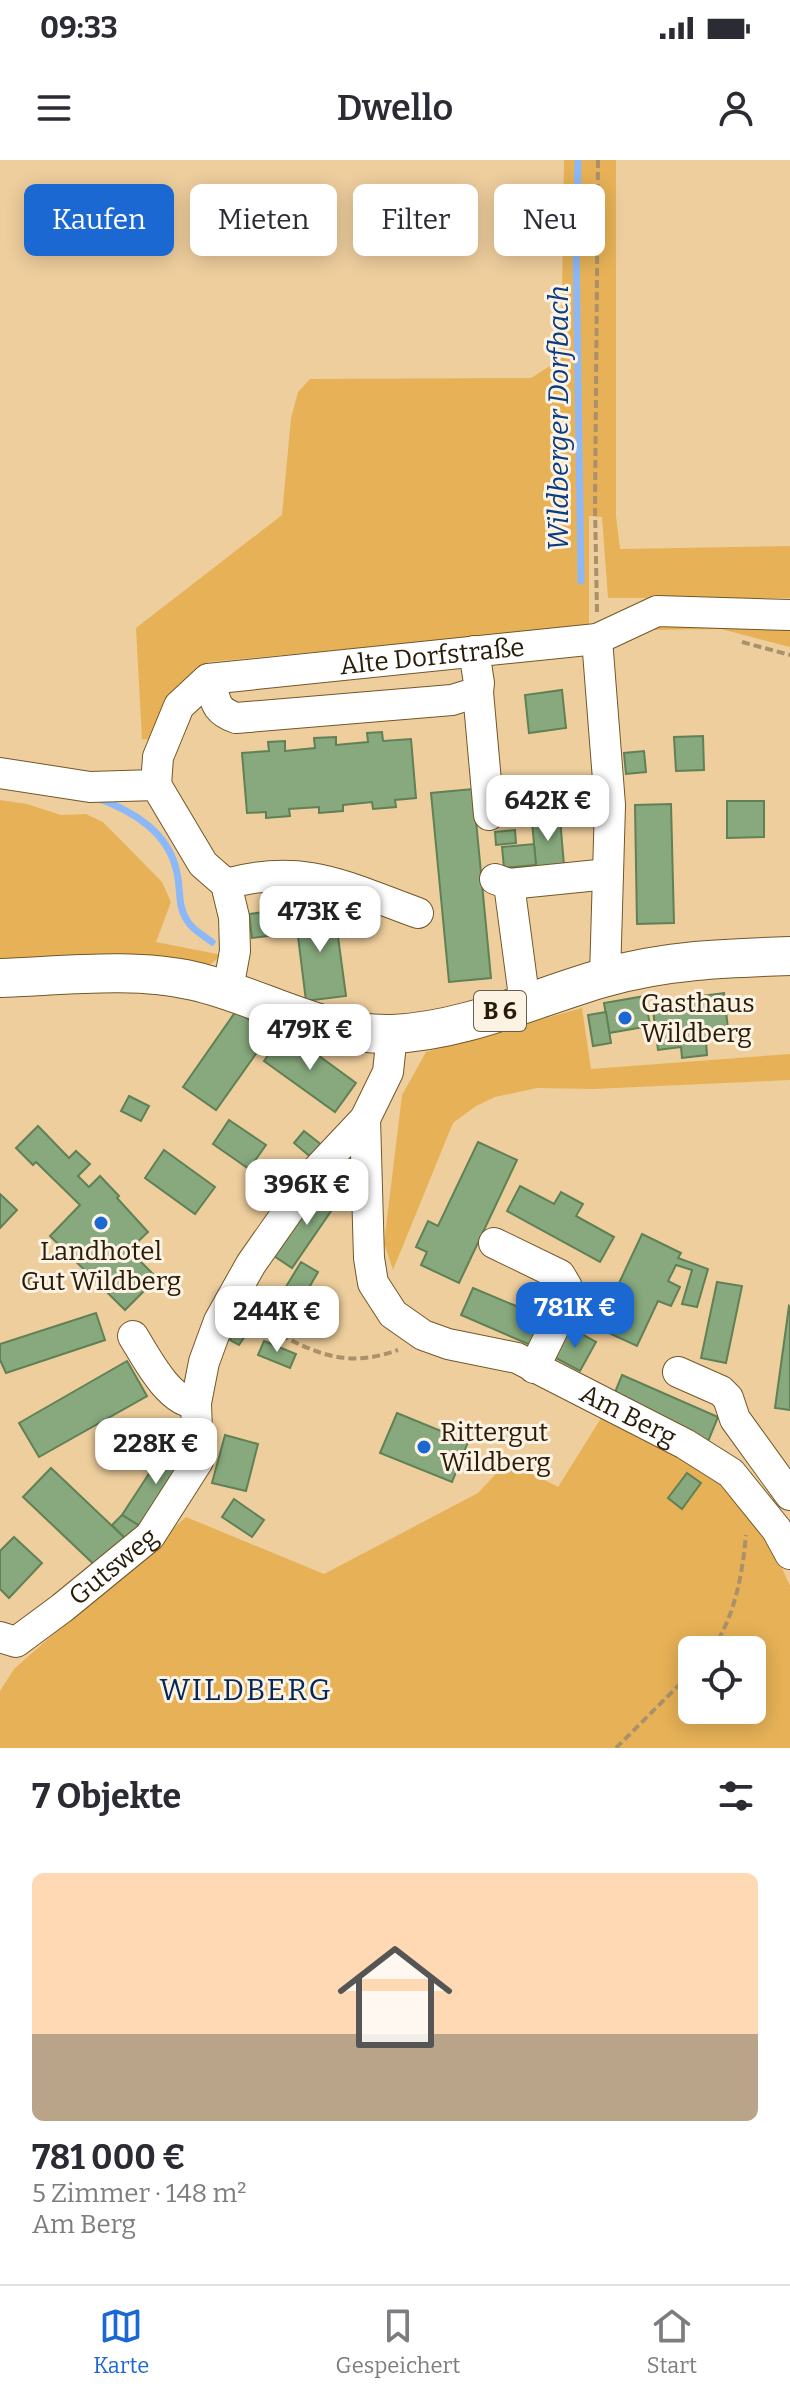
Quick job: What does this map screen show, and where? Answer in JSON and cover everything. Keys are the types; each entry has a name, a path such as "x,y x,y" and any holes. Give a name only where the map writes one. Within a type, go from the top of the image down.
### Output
{"main road":[{"name":"B 6","path":"0,978 93,974 190,980 228,989 263,1006 306,1020 355,1032 392,1034 433,1029 478,1018 605,977 656,966 716,958 790,956"}],"street":[{"name":"Alte Dorfstraße","path":"210,679 597,639 657,611 790,615"},
{"path":"597,639 610,805 605,977"},
{"path":"474,651 489,815"},
{"path":"228,989 235,951 234,917 226,884 203,864 156,785 158,757 179,706 210,679 217,708 236,718 452,700 478,692"},
{"path":"0,773 90,787 156,785"},
{"path":"226,884 250,877 292,874 326,880 418,913"},
{"path":"525,1004 502,881 608,874"},
{"name":"Gutsweg","path":"5,1645 62,1608 150,1536 198,1461 196,1403 204,1362 223,1315 251,1264 317,1170 365,1119 388,1072 392,1034"},
{"name":"Am Berg","path":"365,1119 369,1258 373,1283 393,1314 423,1335 448,1344 517,1358 685,1444 731,1473 777,1530 790,1554"},
{"path":"494,1243 560,1275 567,1287 568,1299 534,1368"},
{"path":"133,1336 177,1398 196,1403"},
{"path":"678,1372 721,1391 728,1398 735,1419 790,1495"}],"path":[{"path":"597,639 598,160"},
{"path":"223,1315 239,1316 303,1346 359,1360 388,1354 423,1335"},
{"path":"721,1636 728,1625 738,1593 747,1523 747,1492"},
{"path":"616,1748 678,1686"}],"shaded area":[{"path":"564,160 616,160 616,516 620,549 790,546 790,598 608,598 602,517 589,516 589,627 208,662 180,687 154,740 142,739 136,628 282,515 291,418 298,392 310,379 531,378 561,359 563,256 605,256 605,184 564,184"},
{"path":"654,620 790,624 790,647 721,629 646,630"},
{"path":"0,800 27,804 61,815 86,814 103,822 162,882 171,902 156,942 222,955 208,966 0,963"},
{"path":"582,1008 591,1069 790,1054 790,1080 593,1089 537,1088 495,1097 476,1106 453,1123 393,1270 384,1243 402,1095 426,1052"},
{"path":"603,1415 719,1477 773,1548 790,1586 790,1748 0,1748 0,1691 14,1669 186,1517 324,1574 478,1493 508,1461 558,1487"}],"building":[{"path":"562,690 566,728 529,733 525,695"},
{"path":"382,732 383,741 411,739 416,798 395,800 396,807 373,809 372,802 343,805 343,811 319,813 319,807 289,809 290,816 266,818 266,812 247,813 242,753 269,751 268,742 285,741 285,751 315,748 314,738 336,737 336,745 368,742 367,733"},
{"path":"703,736 704,770 676,771 674,737"},
{"path":"644,751 646,772 626,774 624,753"},
{"path":"473,789 491,978 449,982 431,793"},
{"path":"727,801 764,801 764,837 727,838"},
{"path":"671,804 674,923 637,924 635,805"},
{"path":"560,819 564,865 536,867 532,821"},
{"path":"515,830 516,843 496,845 495,832"},
{"path":"534,844 536,865 504,868 502,847"},
{"path":"334,907 346,996 306,1001 295,912"},
{"path":"281,910 284,934 252,938 249,914"},
{"path":"724,993 729,1038 706,1041 707,1055 682,1058 681,1047 658,1050 652,1002"},
{"path":"645,996 650,1026 609,1033 604,1003"},
{"path":"236,1011 270,1034 216,1110 183,1087"},
{"path":"606,1012 611,1043 593,1046 588,1015"},
{"path":"285,1031 356,1083 335,1112 264,1061"},
{"path":"129,1096 149,1106 141,1121 121,1111"},
{"path":"229,1120 266,1145 249,1169 213,1144"},
{"name":"Landhotel Gut Wildberg","path":"38,1126 69,1158 76,1151 90,1164 78,1176 89,1187 100,1176 148,1232 129,1250 157,1278 125,1310 50,1236 80,1205 36,1162 33,1165 16,1148"},
{"path":"304,1131 323,1146 313,1159 294,1143"},
{"path":"478,1142 517,1160 459,1283 421,1265 427,1252 416,1247 428,1221 438,1226"},
{"path":"164,1150 215,1187 195,1214 145,1178"},
{"path":"322,1186 340,1198 292,1268 274,1256"},
{"path":"520,1186 554,1204 561,1192 583,1204 576,1216 614,1237 600,1262 507,1211"},
{"path":"0,1194 17,1210 0,1228"},
{"path":"642,1234 681,1253 678,1258 708,1269 697,1307 682,1304 692,1270 676,1265 668,1281 680,1287 671,1306 658,1301 637,1346 598,1328"},
{"path":"301,1262 318,1272 303,1298 299,1295 284,1321 257,1306 268,1288 281,1295"},
{"path":"717,1282 742,1286 726,1363 701,1358"},
{"path":"473,1288 547,1319 535,1347 461,1315"},
{"path":"790,1307 790,1410 775,1408"},
{"path":"96,1313 105,1340 6,1373 0,1360 0,1344"},
{"path":"571,1328 596,1342 580,1371 554,1357"},
{"path":"236,1330 245,1336 239,1345 230,1340"},
{"path":"264,1341 296,1354 290,1368 258,1355"},
{"path":"127,1361 147,1396 39,1457 19,1423"},
{"path":"622,1375 718,1417 707,1444 611,1402"},
{"name":"Rittergut Wildberg","path":"397,1413 468,1442 452,1482 380,1453"},
{"path":"225,1435 258,1444 246,1491 212,1483"},
{"path":"169,1443 190,1456 143,1528 122,1515"},
{"path":"51,1468 129,1542 101,1571 23,1497"},
{"path":"687,1473 701,1483 682,1509 668,1498"},
{"path":"234,1499 264,1520 252,1537 222,1517"},
{"path":"122,1515 143,1528 129,1542 112,1525"},
{"path":"14,1537 42,1563 9,1598 0,1589 0,1551"}],"waterway":[{"name":"Wildberger Dorfbach","path":"578,160 576,248 581,581"},
{"path":"97,798 124,809 158,835 173,859 185,916 193,928 212,942"}],"place":[{"name":"Gasthaus Wildberg","path":"625,1018"},
{"name":"Landhotel Gut Wildberg","path":"101,1223"},
{"name":"Rittergut Wildberg","path":"424,1447"}],"district":[{"name":"WILDBERG","path":"246,1690"}]}
